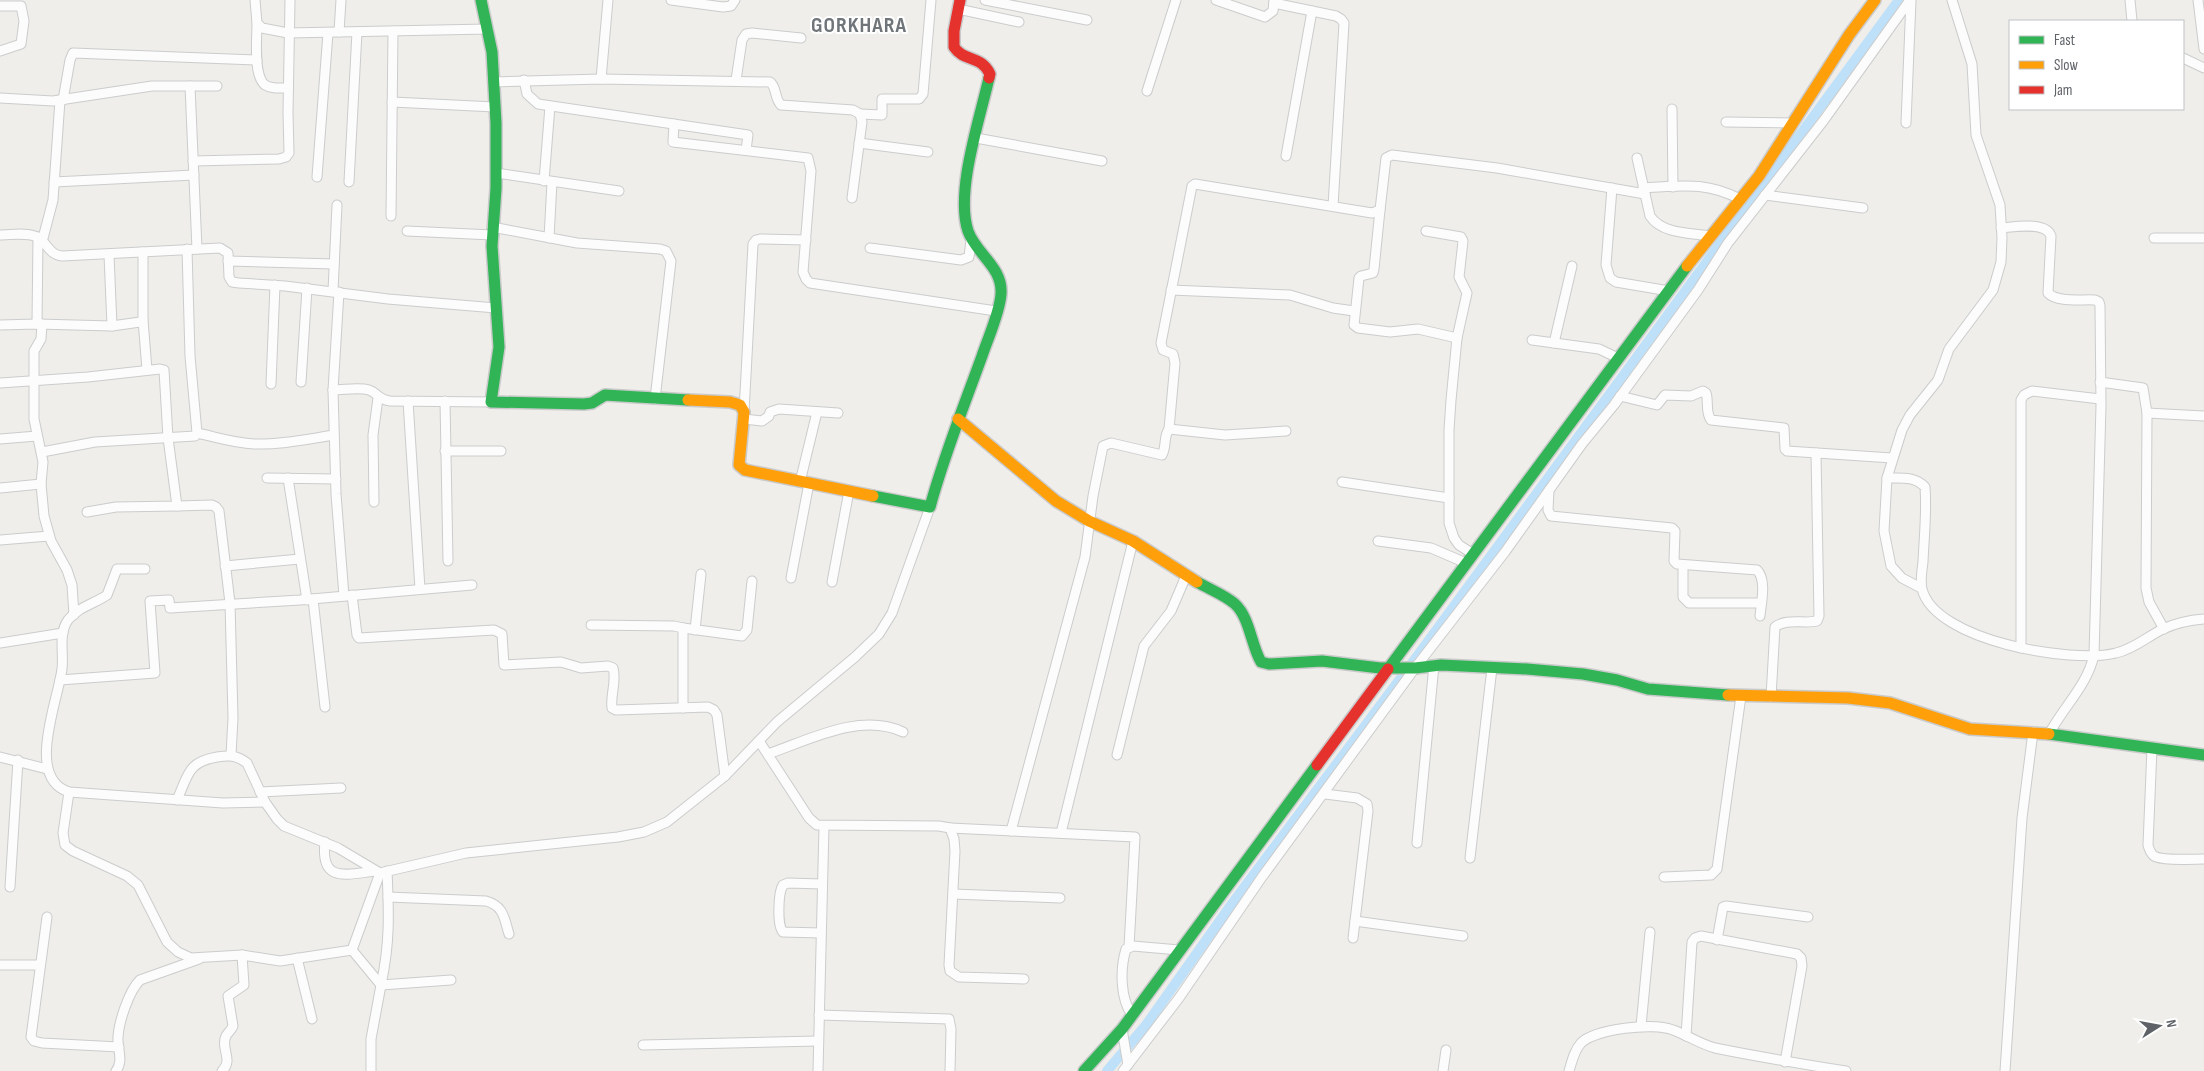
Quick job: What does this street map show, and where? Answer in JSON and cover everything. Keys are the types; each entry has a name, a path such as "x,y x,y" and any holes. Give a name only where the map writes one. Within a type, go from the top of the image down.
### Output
{"street":[{"path":"255,0 259,77 270,88 288,88"},
{"path":"193,161 286,157 289,153 288,33 290,0"},
{"path":"339,32 341,0"},
{"path":"481,0 492,52 494,82 496,173 492,231 499,347 491,402"},
{"path":"601,78 608,0"},
{"path":"672,0 723,7 730,6 735,0"},
{"path":"494,82 601,78 770,82 774,87 777,101 781,105 853,110 860,114 882,115 882,99 910,101 919,99 923,94 931,0"},
{"path":"985,0 1087,20"},
{"path":"1147,91 1176,0"},
{"path":"1216,0 1266,17 1270,15 1274,2 1336,16 1341,18 1344,23 1333,206"},
{"path":"1084,1071 1122,1031 1179,950 1618,358 1710,236 1759,176 1849,35 1875,0"},
{"path":"1906,123 1910,0"},
{"path":"1125,1067 1179,998 1262,877 1325,794 1415,668 1505,552 1582,444 1698,290 1728,243 1824,120 1910,0"},
{"path":"1921,588 1902,578 1891,566 1884,531 1887,478 1902,430 1910,415 1938,380 1949,349 1993,290 2001,262 2001,228 1996,190 1976,135 1972,64 1952,0"},
{"path":"2130,0 2132,20"},
{"path":"2198,0 2204,49"},
{"path":"325,842 325,863 328,869 335,873 343,874 381,872 466,853 618,837 644,832 667,822 725,776 777,722 855,657 879,634 892,613 930,507 958,419 981,361 1001,295 1001,282 997,272 971,240 966,224 965,203 969,170 990,74 988,66 983,62 958,53 954,48 953,40 959,5 1019,22"},
{"path":"0,6 21,6 24,21 21,44 0,51"},
{"path":"1286,156 1312,11"},
{"path":"257,23 262,28 288,33 488,28"},
{"path":"391,216 393,31"},
{"path":"317,177 328,32"},
{"path":"349,182 357,32"},
{"path":"736,80 742,40 746,34 801,38"},
{"path":"74,615 72,585 67,570 46,528 41,484 43,462 37,436 34,381 34,351 41,340 39,324 40,240 52,209 61,100 70,60 73,53 257,60"},
{"path":"2184,58 2204,68"},
{"path":"524,80 527,94 532,100 550,106 748,135 746,150"},
{"path":"0,98 61,100 152,86 217,86"},
{"path":"190,86 196,249"},
{"path":"392,102 494,107"},
{"path":"549,238 550,106"},
{"path":"1672,109 1672,186"},
{"path":"852,198 862,122 860,114"},
{"path":"1726,122 1793,123"},
{"path":"674,124 673,142 808,158 811,171 803,272 810,283 996,311"},
{"path":"976,138 1102,161"},
{"path":"859,144 928,152"},
{"path":"1457,338 1418,328 1390,332 1358,328 1354,325 1359,278 1373,273 1374,269 1386,158 1392,155 1497,168 1612,188 1644,191 1672,186 1709,186 1722,189 1740,199"},
{"path":"1637,158 1650,216 1655,223 1664,229 1710,236"},
{"path":"496,173 619,191"},
{"path":"54,182 194,175"},
{"path":"1011,831 1085,557 1089,521 1103,446 1111,443 1162,455 1165,446 1165,434 1169,429 1176,363 1172,354 1163,350 1161,343 1192,186 1195,184 1372,213 1380,210"},
{"path":"1612,188 1606,265 1610,278 1616,282 1669,291"},
{"path":"1765,195 1863,208"},
{"path":"337,205 334,264 336,292 333,390 336,479 348,596 359,638 494,630 502,634 504,664 561,662 581,668 608,666 613,668 615,674 612,708 616,710 683,708 708,708 714,710 717,715 725,776"},
{"path":"2001,228 2036,227 2049,230 2051,236 2048,293 2052,297 2099,302 2100,399 2094,655 2086,680 2060,713 2049,734"},
{"path":"407,231 492,231 577,243 666,251 670,256 655,399"},
{"path":"1426,231 1461,237 1463,241 1459,277 1467,293 1457,338 1449,430 1449,523 1454,538 1469,558"},
{"path":"0,235 27,235 40,240 56,255 108,255 187,249 225,249 228,253 229,277 232,282 307,288 388,299 496,308"},
{"path":"2154,238 2204,238"},
{"path":"806,240 760,239 756,240 753,244 744,416 739,465 755,474 930,507"},
{"path":"870,248 961,260 969,257 971,240"},
{"path":"187,249 190,356 197,433"},
{"path":"143,252 143,320 147,370"},
{"path":"108,255 112,326"},
{"path":"228,261 334,264"},
{"path":"1554,343 1572,266"},
{"path":"271,384 275,285"},
{"path":"301,382 307,288"},
{"path":"1171,290 1290,295 1333,308 1354,311"},
{"path":"0,325 112,326 143,320"},
{"path":"1532,340 1599,349 1618,358"},
{"path":"0,383 164,370 168,438 177,506"},
{"path":"2100,382 2143,388 2147,413 2146,588 2149,602 2164,628"},
{"path":"333,390 368,390 373,392 378,398 390,401 584,404 605,395 730,402 740,405 744,416"},
{"path":"2021,648 2021,400 2024,395 2032,391 2100,399"},
{"path":"1620,396 1657,405 1666,395 1691,396 1703,392 1708,397 1708,414 1711,420 1784,428 1785,449 1787,451 1892,458"},
{"path":"374,502 373,435 378,398"},
{"path":"408,401 420,589"},
{"path":"445,401 448,561"},
{"path":"744,416 762,421 769,416 770,412 779,409 838,413"},
{"path":"790,578 804,482 817,412"},
{"path":"2147,413 2204,416"},
{"path":"958,419 1056,501 1089,521 1133,541 1239,608 1256,655 1261,662 1269,664 1322,661 1389,667 1415,668 1434,665 1492,668 1583,674 1617,680 1648,689 1741,696 1816,696 1872,700 1890,703 1963,727 2033,732 2204,755"},
{"path":"1169,429 1225,436 1286,431"},
{"path":"42,452 96,442 195,436 197,433 235,442 254,444 288,442 334,435"},
{"path":"0,439 37,436"},
{"path":"445,451 502,451"},
{"path":"1771,697 1776,627 1783,623 1812,622 1817,620 1819,616 1816,453"},
{"path":"267,478 336,479"},
{"path":"288,478 300,560 310,599 325,707"},
{"path":"1887,478 1913,479 1920,481 1925,487 1921,588 1931,608 1966,631 2039,652 2094,655 2117,653 2164,628 2204,619"},
{"path":"1342,482 1449,498"},
{"path":"0,488 41,484"},
{"path":"1549,489 1549,513 1557,518 1672,528 1676,531 1674,561 1683,565 1757,570 1760,573 1762,582 1760,616"},
{"path":"832,582 849,491"},
{"path":"87,512 116,507 212,505 216,507 230,603 233,718 231,754"},
{"path":"0,540 49,536"},
{"path":"1061,833 1133,541"},
{"path":"1378,541 1431,548 1469,558"},
{"path":"225,566 300,560"},
{"path":"1683,565 1683,597 1689,603 1761,603"},
{"path":"145,569 118,569 107,596 89,604 74,615 69,620 63,633 60,680 51,721 47,769 52,781 60,789 69,792 223,804 265,802"},
{"path":"695,630 701,574"},
{"path":"1117,755 1144,646 1171,611 1186,576"},
{"path":"591,625 674,626 737,636 744,634 747,630 752,581"},
{"path":"60,680 155,673 150,601 169,600 170,608 310,599 472,585"},
{"path":"682,628 683,708"},
{"path":"0,643 63,633"},
{"path":"1417,843 1434,665"},
{"path":"1470,858 1492,668"},
{"path":"1664,877 1711,875 1717,869 1741,696"},
{"path":"768,754 833,731 861,725 894,727 903,732"},
{"path":"2006,1071 2022,818 2033,732"},
{"path":"759,741 809,818 817,825 939,826 1135,837 1129,947 1125,953 1123,997 1132,1015"},
{"path":"2152,748 2148,845 2150,852 2154,856 2162,858 2204,859"},
{"path":"177,800 192,768 197,762 231,754 247,762 265,802 284,826 325,842 381,872 388,897 388,954 371,1039 372,1071"},
{"path":"0,757 18,760 47,769"},
{"path":"10,888 18,760"},
{"path":"260,792 341,788"},
{"path":"69,792 63,833 65,844 74,851 127,876 138,885 167,942 178,952 191,958 242,955 280,961 352,950"},
{"path":"1325,794 1357,798 1367,804 1368,811 1353,938"},
{"path":"818,1071 824,826"},
{"path":"950,828 954,839 955,851 950,971 959,977 1024,979"},
{"path":"352,950 381,872"},
{"path":"821,932 783,932 780,929 779,923 780,893 783,885 788,883 822,884"},
{"path":"953,894 1060,898"},
{"path":"388,897 495,903 502,910 509,934"},
{"path":"1717,940 1721,911 1726,906 1808,917"},
{"path":"46,918 32,1030 34,1041 119,1048"},
{"path":"1355,921 1464,936"},
{"path":"1641,1026 1650,932"},
{"path":"1686,1036 1692,942 1697,936 1797,954 1801,958 1802,966 1784,1062"},
{"path":"1129,947 1179,950"},
{"path":"352,950 381,985"},
{"path":"222,1071 228,1061 226,1036 233,1026 228,996 244,985 242,955"},
{"path":"116,1071 119,1067 118,1039 121,1022 134,986 140,980 206,957"},
{"path":"297,958 312,1019"},
{"path":"0,965 40,965"},
{"path":"381,985 452,980"},
{"path":"819,1015 948,1019 951,1029 950,1071"},
{"path":"1569,1071 1573,1057 1580,1044 1589,1038 1641,1026 1659,1026 1672,1029 1711,1047 1784,1062 1846,1071"},
{"path":"1122,1031 1125,1067"},
{"path":"643,1045 818,1041"},
{"path":"1443,1071 1446,1050"}],"waterway":[{"path":"1107,1071 1146,1025 1231,905 1421,651 1899,0"}],"traffic: fast":[{"path":"481,0 492,52 496,123 496,188 492,246 499,347 491,402 584,404 592,403 605,395 688,400"},
{"path":"873,496 930,507 998,309 1001,294 998,276 972,239 968,231 965,215 965,196 970,155 989,78"},
{"path":"1388,669 1687,266"},
{"path":"1197,582 1235,604 1244,617 1261,662 1269,664 1322,661 1380,668 1415,668 1441,665 1527,669 1583,674 1617,680 1648,689 1728,695"},
{"path":"2049,734 2204,755"},
{"path":"1084,1071 1122,1029 1317,765"}],"traffic: slow":[{"path":"1687,266 1759,176 1849,35 1875,0"},
{"path":"688,400 730,402 740,405 744,412 739,465 745,470 873,496"},
{"path":"958,419 1056,501 1089,521 1133,541 1197,582"},
{"path":"1728,695 1848,698 1890,703 1970,729 2049,734"}],"traffic: jam":[{"path":"960,0 954,31 954,47 958,52 982,64 990,74 989,78"},
{"path":"1317,765 1388,669"}],"district":[{"name":"GORKHARA","path":"859,24"}]}
